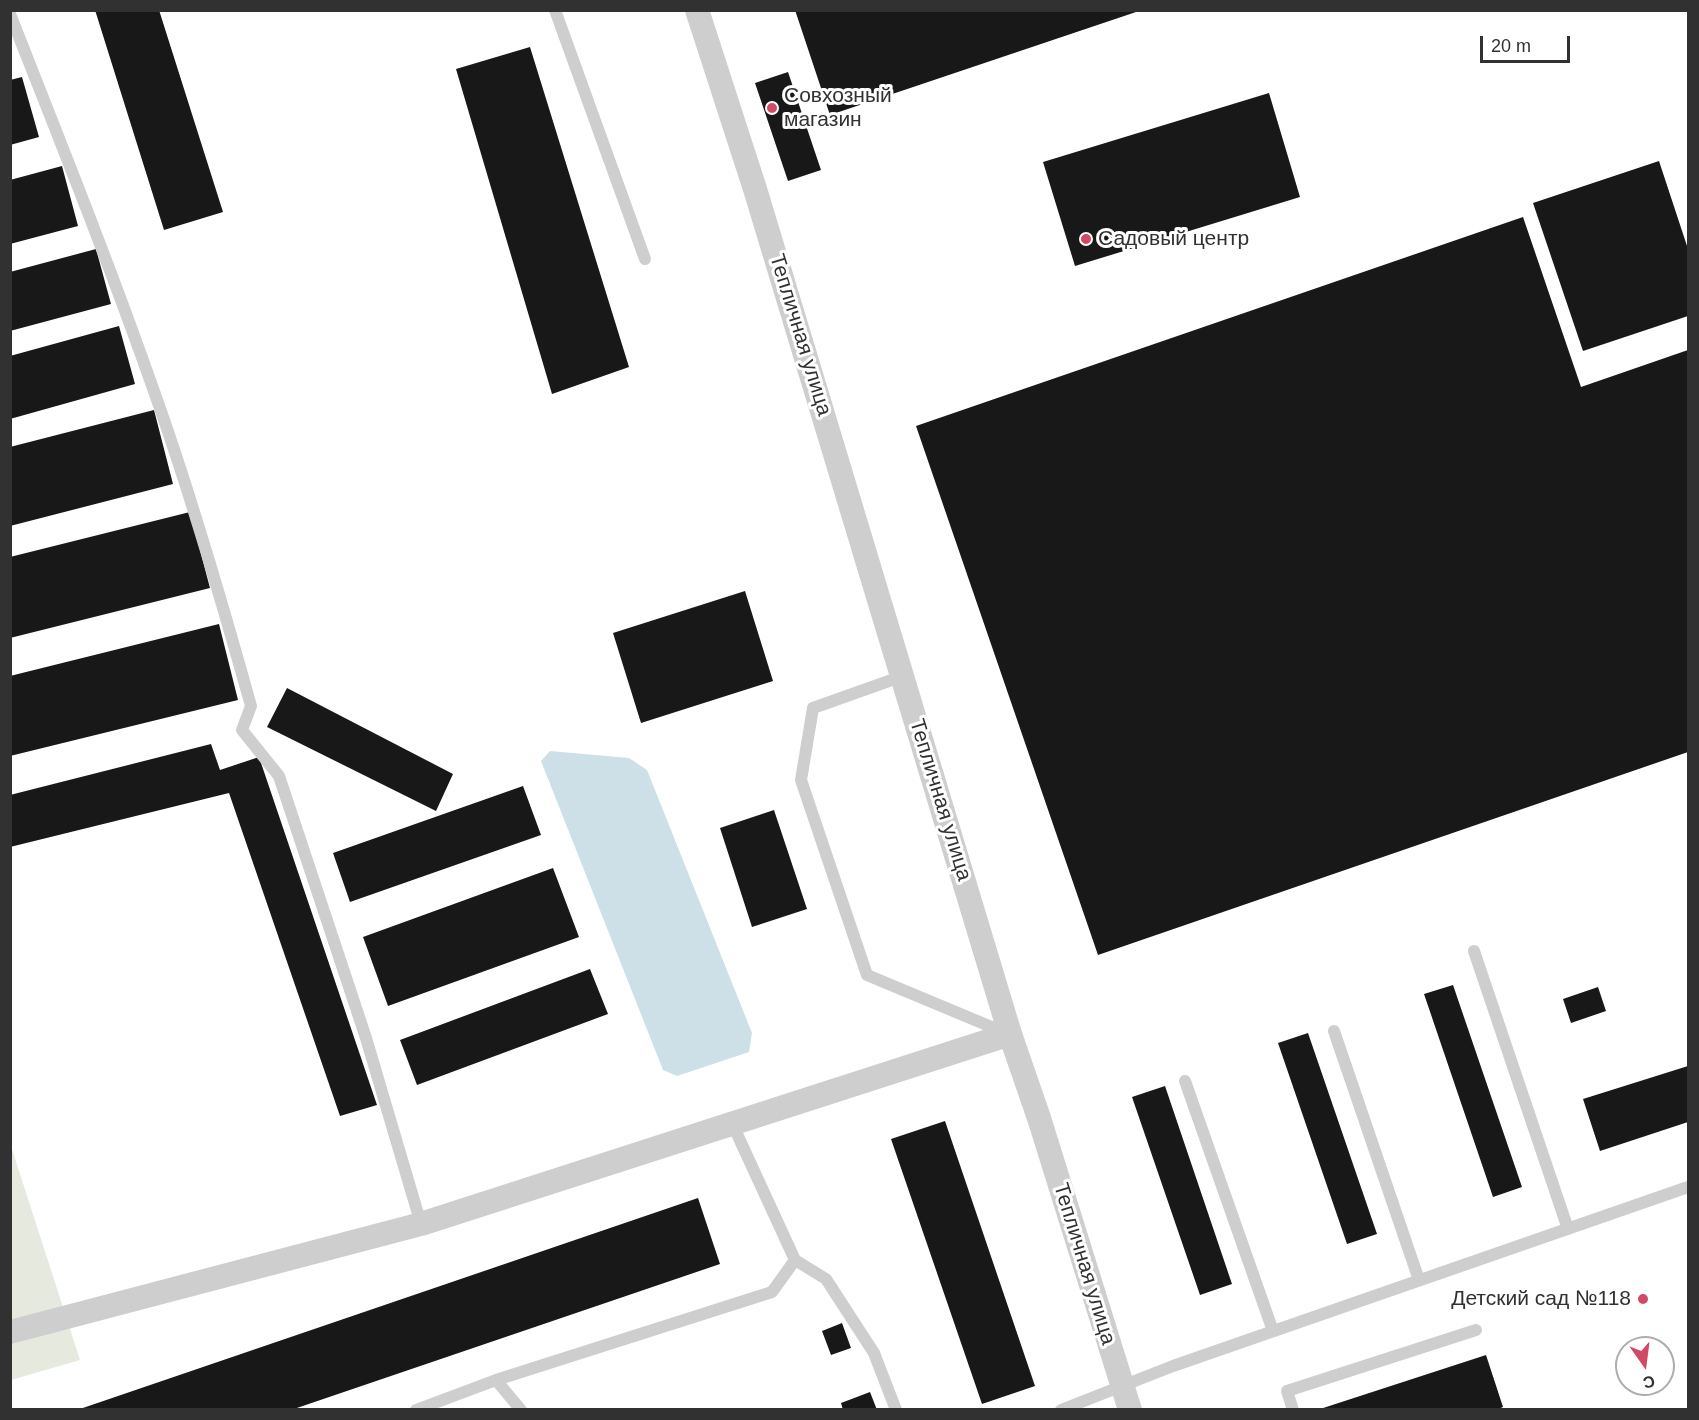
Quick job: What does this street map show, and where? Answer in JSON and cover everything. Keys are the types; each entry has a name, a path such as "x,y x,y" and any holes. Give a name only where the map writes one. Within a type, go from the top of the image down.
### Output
{"street":[{"name":"Тепличная улица","path":"697,10 755,189 1010,1035 1039,1118 1127,1399"},
{"path":"10,1332 421,1224 1010,1035"}],"lane":[{"path":"555,10 645,259"},
{"path":"10,14 98,238 156,397 196,517 251,706 242,730 279,777 366,1038 421,1224"},
{"path":"903,676 813,708 801,780 867,975 1010,1035"},
{"path":"1474,951 1568,1229"},
{"path":"1334,1031 1419,1280"},
{"path":"1185,1080 1273,1331"},
{"path":"732,1124 795,1260 826,1279 874,1353 896,1410"},
{"path":"1060,1410 1127,1399 1173,1366 1689,1187"},
{"path":"416,1410 496,1380 772,1292 795,1260"},
{"path":"1293,1410 1287,1391 1476,1330"},
{"path":"496,1380 520,1410"}],"shaded area":[{"path":"550,751 629,758 647,770 752,1033 749,1052 677,1076 663,1070 541,761"},
{"path":"10,1143 80,1360 11,1380 10,1380"}],"building":[{"path":"95,10 159,10 223,212 164,230"},
{"path":"795,10 1139,10 1139,11 830,115"},
{"path":"530,47 629,367 552,394 456,69"},
{"path":"788,72 821,170 788,181 755,83"},
{"path":"22,77 39,137 10,145 10,80"},
{"path":"1269,93 1300,197 1075,266 1043,162"},
{"path":"1659,161 1688,249 1688,316 1583,351 1533,203"},
{"path":"62,166 78,226 10,244 10,180"},
{"path":"1523,217 1581,387 1688,350 1688,752 1098,955 916,426"},
{"path":"96,249 111,304 10,331 10,272"},
{"path":"119,326 135,384 10,419 10,356"},
{"path":"154,410 173,484 10,526 10,447"},
{"path":"190,512 210,588 10,638 10,557"},
{"path":"745,591 773,681 641,723 613,633"},
{"path":"219,624 238,700 10,756 10,676"},
{"path":"287,688 453,774 436,811 267,727"},
{"path":"211,744 220,770 259,757 377,1105 340,1116 229,793 10,847 10,795"},
{"path":"523,786 541,835 350,902 333,853"},
{"path":"774,810 807,909 752,927 720,828"},
{"path":"553,868 579,937 388,1006 363,937"},
{"path":"590,969 608,1014 417,1085 400,1040"},
{"path":"1453,985 1522,1187 1493,1197 1424,994"},
{"path":"1598,987 1606,1011 1571,1023 1563,999"},
{"path":"1308,1033 1377,1234 1347,1244 1278,1043"},
{"path":"1688,1066 1688,1122 1600,1151 1583,1099"},
{"path":"1165,1086 1232,1284 1200,1295 1132,1097"},
{"path":"945,1121 1035,1386 982,1404 891,1139"},
{"path":"698,1198 720,1264 291,1410 77,1410"},
{"path":"842,1323 851,1348 831,1355 822,1331"},
{"path":"1486,1355 1503,1407 1496,1410 1317,1410"},
{"path":"870,1392 877,1410 843,1410 841,1403"}],"place":[{"name":"Совхозный магазин","path":"772,108"},
{"name":"Садовый центр","path":"1086,239"},
{"name":"Детский сад №118","path":"1643,1299"}]}
